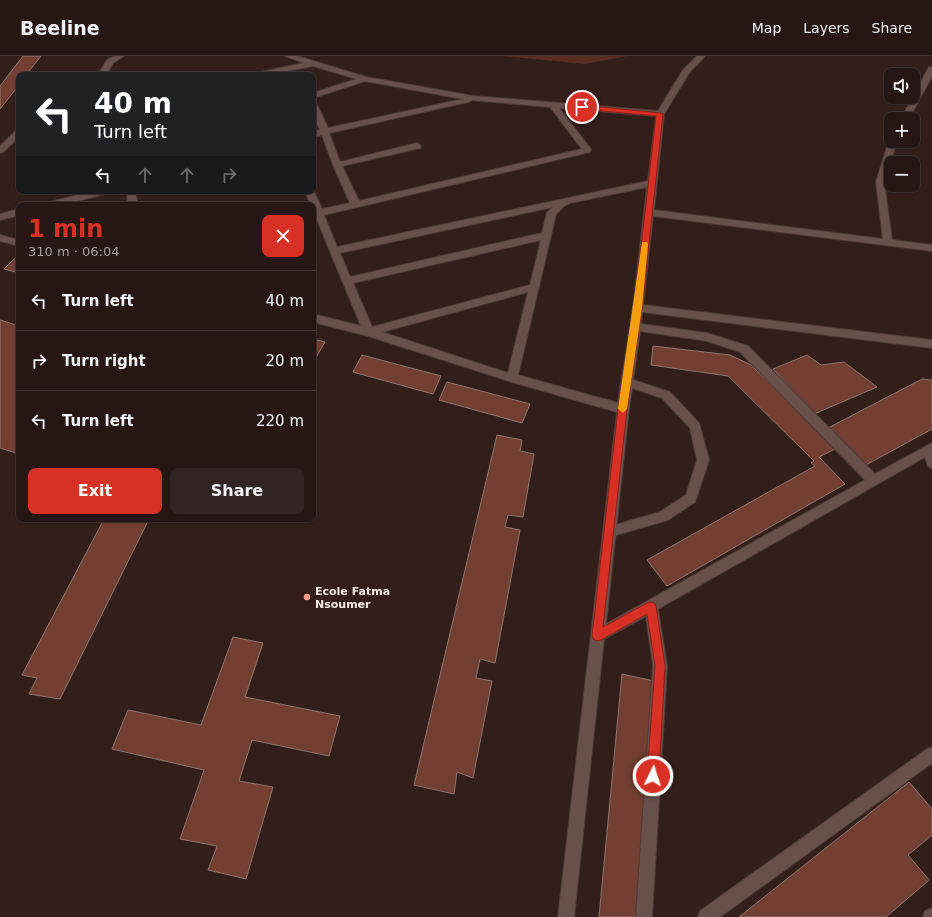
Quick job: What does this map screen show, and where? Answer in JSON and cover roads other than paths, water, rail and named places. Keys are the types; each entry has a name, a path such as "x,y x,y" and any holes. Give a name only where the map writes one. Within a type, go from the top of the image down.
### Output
{"street":[{"path":"96,72 120,56"},
{"path":"288,56 365,79 473,98 660,114"},
{"path":"566,917 623,409 638,308 660,114 686,72 701,56"},
{"path":"104,72 110,62"},
{"path":"272,72 314,64"},
{"path":"909,112 932,69"},
{"path":"316,95 365,79"},
{"path":"316,134 473,98"},
{"path":"319,213 587,150 552,104"},
{"path":"316,112 337,165 356,205"},
{"path":"0,150 16,136"},
{"path":"337,165 417,146"},
{"path":"888,242 880,182 891,148"},
{"path":"334,251 652,183"},
{"path":"60,202 94,194"},
{"path":"512,378 552,213 561,204 568,201"},
{"path":"316,206 369,332"},
{"path":"648,212 932,248"},
{"path":"0,217 16,213"},
{"path":"348,281 547,235"},
{"path":"0,238 16,242"},
{"path":"369,332 534,287"},
{"path":"638,308 932,344"},
{"path":"316,319 369,332 512,378 623,409"},
{"path":"635,327 707,337 744,349 874,481"},
{"path":"609,532 664,516 691,498 703,460 695,426 666,395 627,382"},
{"path":"597,636 931,449 932,463"},
{"path":"644,917 660,666 651,606"},
{"path":"706,917 932,754"}],"place":[{"name":"Ecole Fatma Nsoumer","path":"307,597"}]}
